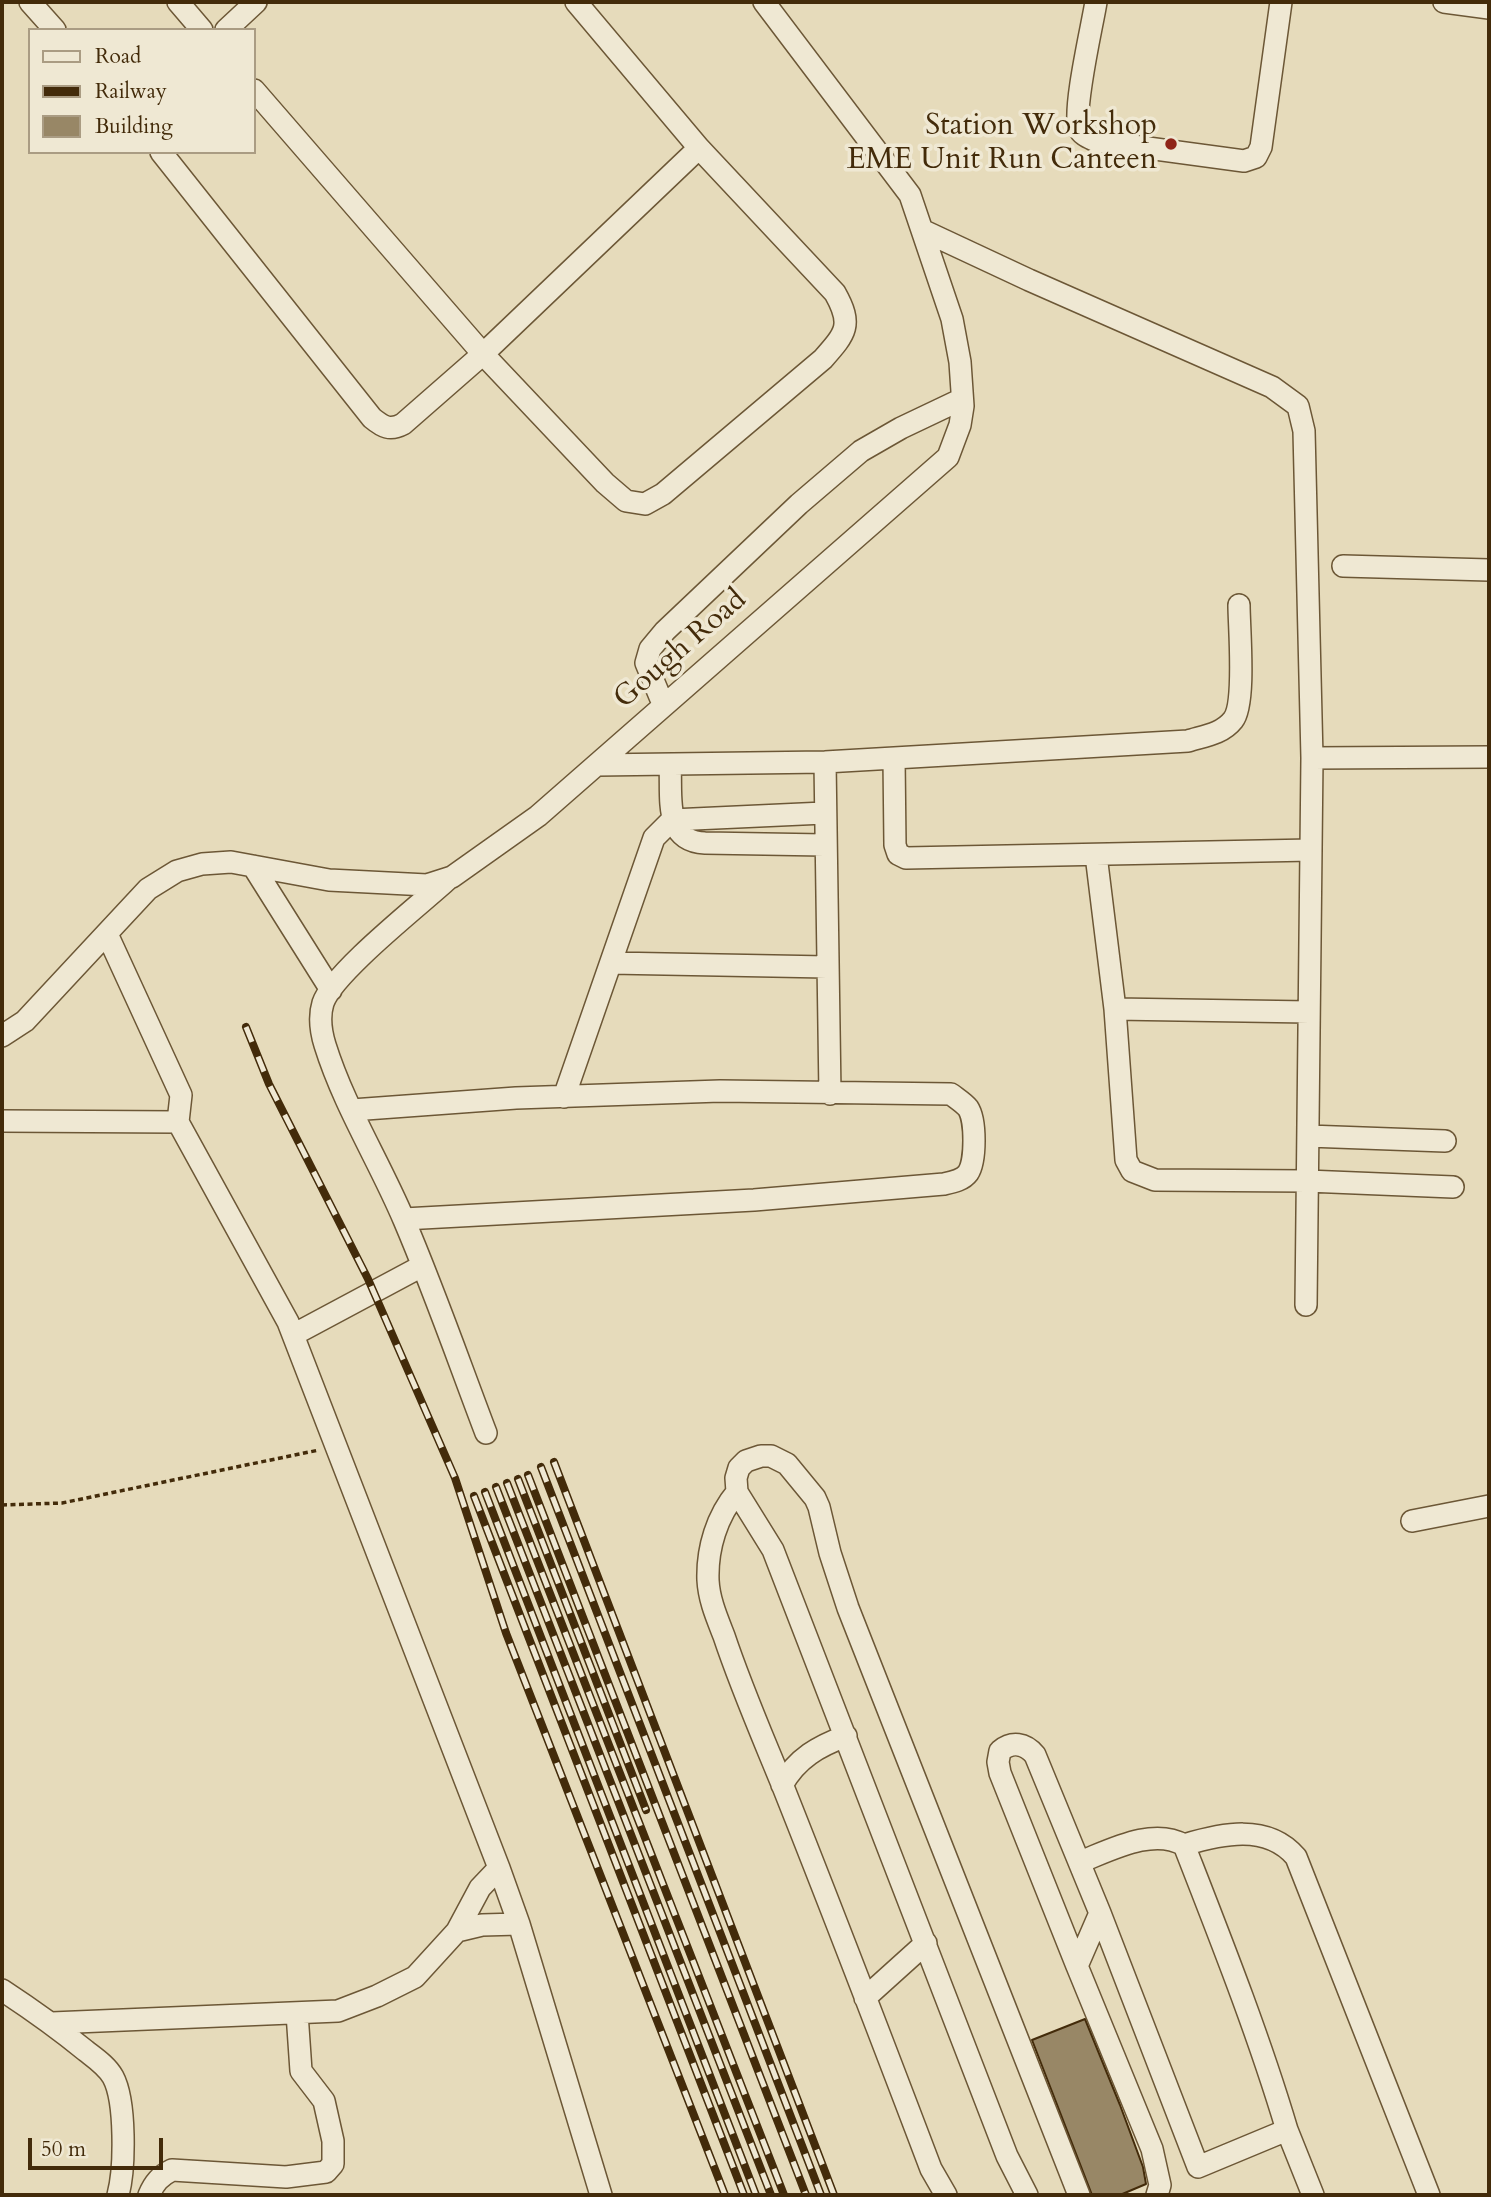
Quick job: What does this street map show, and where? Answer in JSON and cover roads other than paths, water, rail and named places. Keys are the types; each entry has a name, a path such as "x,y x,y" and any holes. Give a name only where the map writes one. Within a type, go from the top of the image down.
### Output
{"street":[{"path":"30,2 53,28"},
{"path":"177,2 200,28"},
{"path":"228,28 256,2"},
{"path":"256,92 483,354 605,483 626,500 645,504 663,494 823,359 841,338 847,323 845,310 835,293 699,148 576,2"},
{"name":"Gough Road","path":"2,1036 25,1021 148,890 177,872 202,864 221,863 329,880 427,885 452,877 538,816 947,457 960,425 960,362 951,319 909,195 764,2"},
{"path":"1096,2 1080,95 1079,128 1083,134 1096,141 1244,161 1256,157 1261,147 1281,2"},
{"path":"1456,3 1489,8"},
{"path":"164,154 372,418 385,428 395,428 483,354 699,148"},
{"path":"922,230 1272,387 1298,406 1304,431 1312,758 1306,1305"},
{"path":"663,704 646,663 650,649 665,631 799,504 862,451 901,428 962,399"},
{"path":"1343,566 1489,570"},
{"path":"597,765 825,762 1188,741 1218,732 1234,720 1240,704 1239,605"},
{"path":"1312,758 1489,757"},
{"path":"894,758 895,845 898,854 906,858 1311,850"},
{"path":"825,762 824,845 830,1094"},
{"path":"670,765 672,820 684,838 695,843 824,845"},
{"path":"564,1097 654,838 672,820 824,813"},
{"path":"1096,855 1115,1009 1126,1160 1132,1171 1155,1180 1307,1181 1453,1187"},
{"path":"253,866 331,990"},
{"path":"452,877 360,958 323,1002 320,1019 324,1043 352,1110 404,1219 486,1433"},
{"path":"107,934 181,1096 178,1122 293,1335 499,1868 519,1924 601,2195"},
{"path":"611,963 827,967"},
{"path":"1115,1009 1309,1012"},
{"path":"352,1110 720,1091 951,1094 968,1109 973,1121 974,1147 968,1173 958,1181 944,1184 767,1199 404,1219"},
{"path":"2,1121 178,1122"},
{"path":"1308,1136 1445,1141"},
{"path":"293,1335 422,1266"},
{"path":"1027,2195 1007,2156 773,1550 737,1492 738,1468 746,1461 771,1456 787,1464 797,1473 820,1507 830,1553 848,1608 1079,2195"},
{"path":"737,1492 721,1514 714,1534 708,1581 712,1601 738,1681 782,1784 930,2169 946,2195"},
{"path":"1412,1521 1489,1506"},
{"path":"782,1784 798,1762 811,1752 846,1736"},
{"path":"1157,2195 1160,2185 1152,2148 1000,1773 998,1756 1005,1747 1025,1745 1035,1755 1080,1862 1198,2167 1287,2130"},
{"path":"1184,1845 1242,1833 1278,1842 1296,1857 1429,2195"},
{"path":"1080,1862 1116,1848 1157,1837 1173,1839 1184,1845 1244,1999 1287,2130 1313,2195"},
{"path":"52,2023 338,2011 415,1977 457,1931 480,1888 499,1868"},
{"path":"1077,1966 1100,1913"},
{"path":"457,1931 482,1925 519,1924"},
{"path":"865,1998 926,1943"},
{"path":"2,1990 52,2023 113,2077 122,2118 122,2179 118,2195"},
{"path":"149,2195 154,2183 172,2170 286,2177 327,2172 333,2164 333,2141 324,2101 301,2071 297,2013"}],"railway":[{"path":"246,1027 269,1084 368,1279 455,1478 506,1633 725,2195"},
{"path":"554,1462 834,2195"},
{"path":"541,1467 821,2195"},
{"path":"528,1475 806,2195"},
{"path":"518,1479 646,1810"},
{"path":"507,1483 784,2195"},
{"path":"496,1487 771,2195"},
{"path":"485,1492 756,2195"},
{"path":"474,1496 744,2195"}],"place":[{"name":"Station Workshop EME Unit Run Canteen","path":"1171,144"}]}
